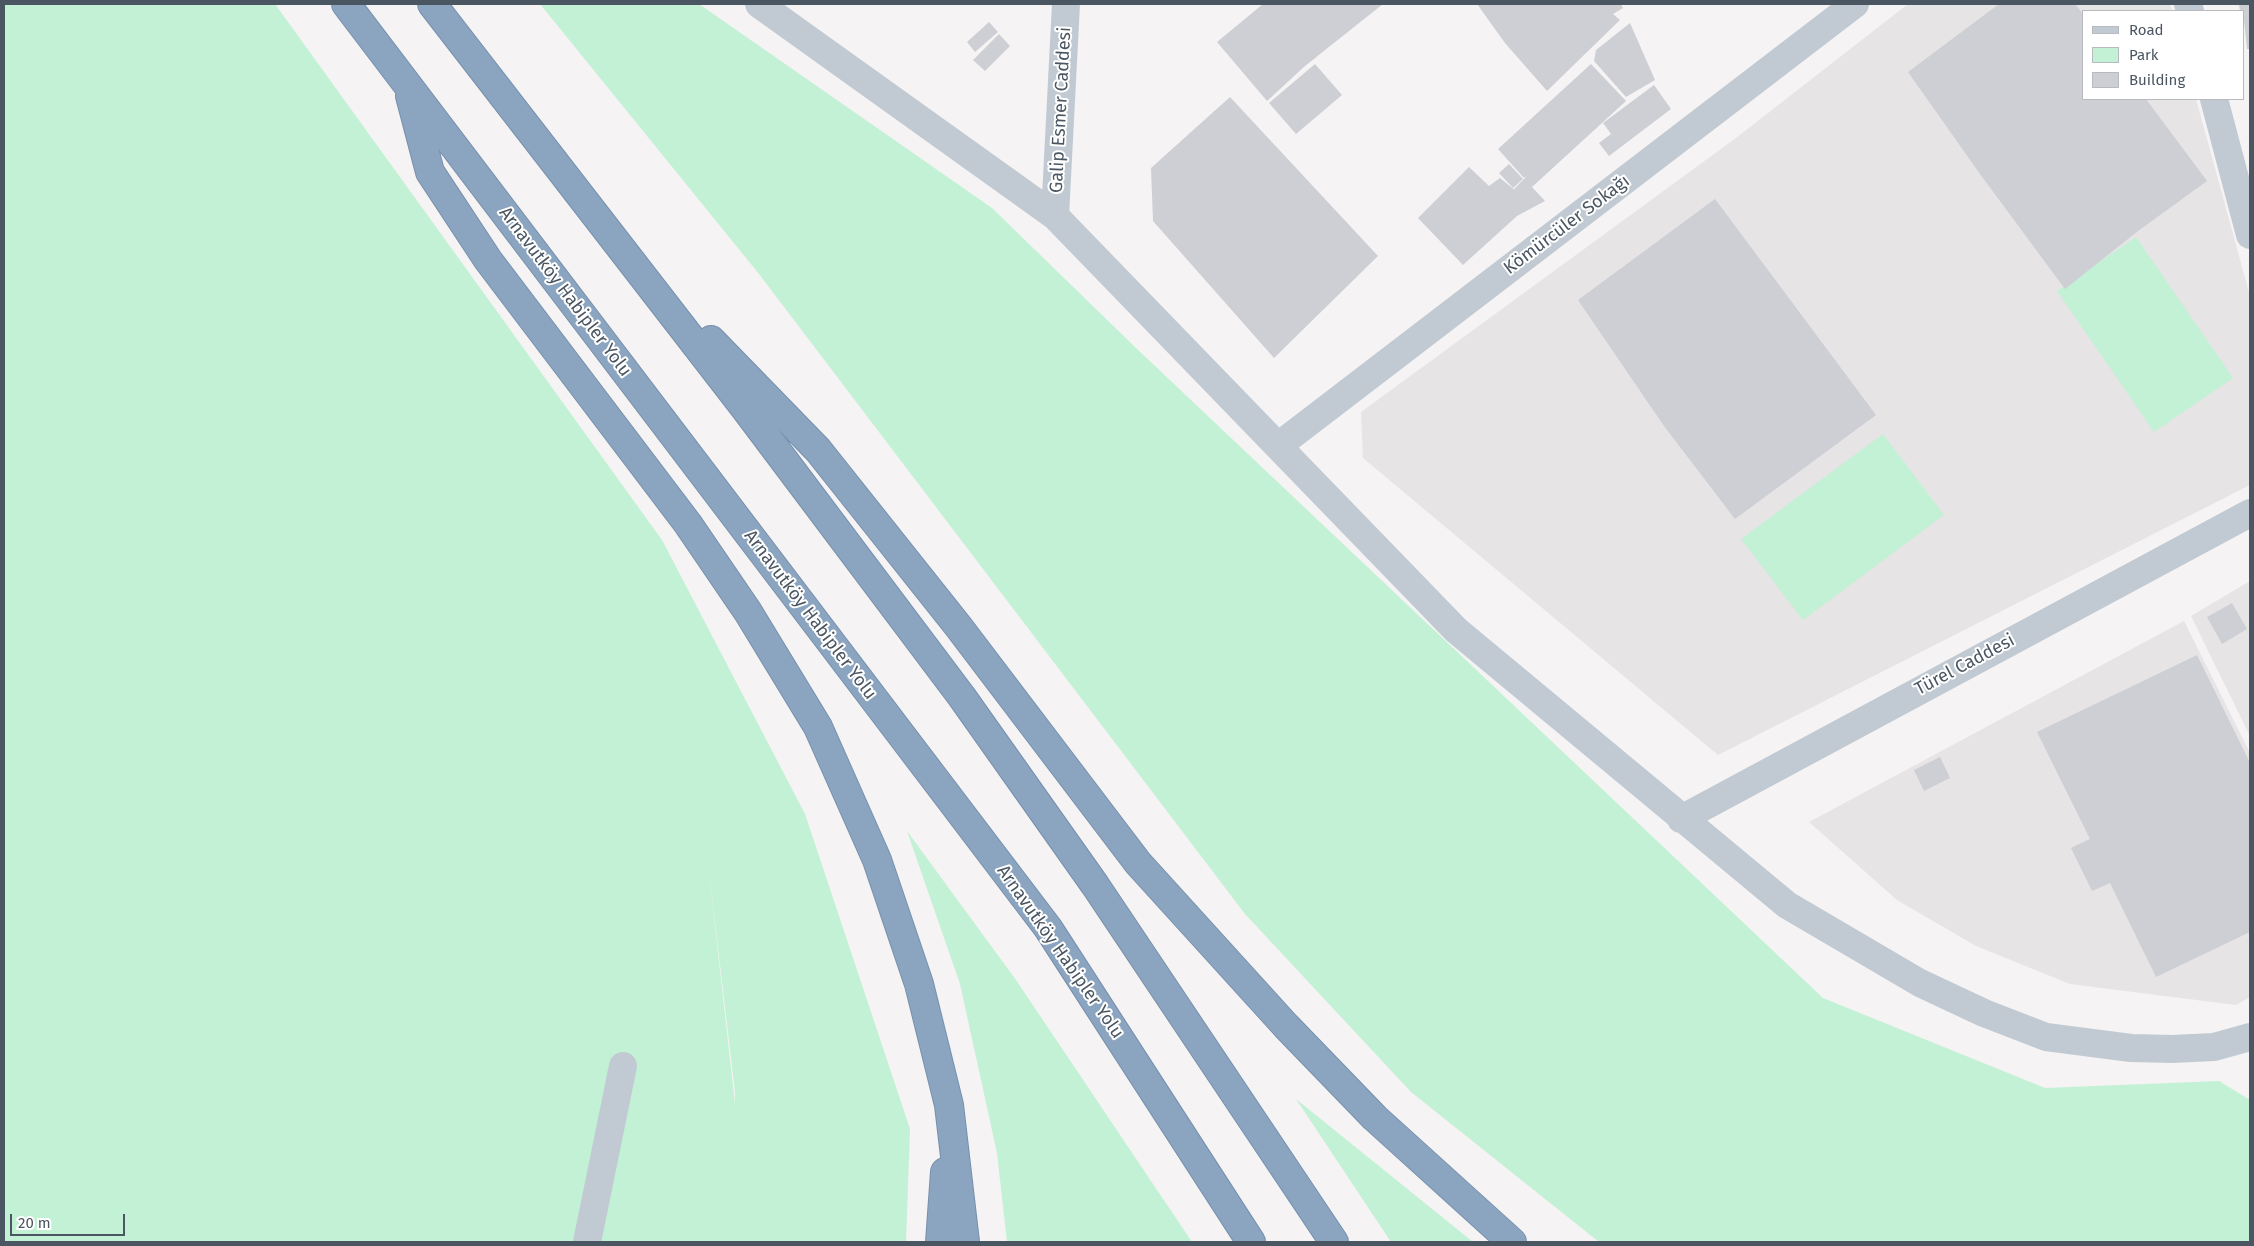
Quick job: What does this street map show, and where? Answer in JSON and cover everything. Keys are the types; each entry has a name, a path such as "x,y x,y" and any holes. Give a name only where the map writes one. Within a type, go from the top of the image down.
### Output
{"highway":[{"name":"Arnavutköy Habipler Yolu","path":"346,4 1048,928 1251,1242"},
{"path":"432,4 744,407 962,697 1106,900 1334,1242"},
{"path":"407,84 430,172 488,260 688,524 748,612 818,727 877,860 919,984 949,1105 965,1242"},
{"path":"627,258 818,450 958,626 1138,863 1218,953 1375,1118 1512,1242"},
{"path":"940,1242 949,1105"}],"street":[{"path":"758,4 1055,216 1456,630 1786,905 1920,983 1984,1013 2046,1037 2131,1048 2172,1049 2214,1047 2250,1037"},
{"name":"Galip Esmer Caddesi","path":"1055,216 1066,4"},
{"name":"Kömürcüler Sokağı","path":"1278,446 1855,4"},
{"path":"2214,100 2250,235"},
{"name":"Türel Caddesi","path":"1681,819 2250,513"},
{"path":"587,1242 623,1066"}],"shaded area":[{"path":"1908,4 2170,4 2172,10 2082,10 2082,100 2196,100 2250,296 2250,485 1718,755 1363,458 1361,412 1736,138"},
{"path":"2250,581 2250,736 2191,616"},
{"path":"2184,621 2250,753 2250,997 2236,1005 2070,984 1976,946 1897,900 1809,822"}],"green space":[{"path":"4,4 275,4 662,540 805,814 910,1129 906,1242 4,1242","holes":["708,863 735,1092 735,1104"]},
{"path":"540,4 699,4 992,208 1136,348 1823,998 2045,1088 2219,1081 2250,1100 2250,1242 1599,1242 1411,1092 1245,914 759,274"},
{"path":"2136,237 2233,378 2154,432 2057,291"},
{"path":"1883,434 1944,515 1803,620 1741,539"},
{"path":"907,831 1016,980 1192,1242 1007,1242 997,1153 960,984"},
{"path":"1296,1099 1473,1242 1391,1242"}],"building":[{"path":"1263,4 1383,4 1305,66 1267,101 1217,42"},
{"path":"1477,4 1621,4 1623,8 1613,14 1620,20 1547,91 1505,43"},
{"path":"1999,4 2075,4 2082,13 2082,100 2147,100 2207,181 2138,231 2065,289 1908,72"},
{"path":"2239,4 2250,4 2250,49 2247,49 2244,10 2240,10"},
{"path":"989,22 998,32 975,52 967,42"},
{"path":"1630,23 1655,80 1626,97 1594,61 1596,50"},
{"path":"999,34 1010,46 985,71 973,60"},
{"path":"1315,64 1342,95 1296,134 1269,103"},
{"path":"1591,64 1626,101 1532,187 1545,201 1517,216 1463,265 1418,218 1469,167 1489,186 1500,178 1516,191 1514,189 1527,176 1524,178 1498,149"},
{"path":"1654,85 1671,109 1609,156 1599,143 1611,134 1603,123"},
{"path":"1230,97 1378,256 1274,358 1153,221 1151,168"},
{"path":"1509,164 1523,179 1513,188 1499,173"},
{"path":"1715,199 1876,415 1735,519 1664,426 1578,300"},
{"path":"2232,603 2247,629 2222,644 2207,617"},
{"path":"2197,655 2250,763 2250,932 2156,977 2110,883 2092,891 2071,848 2090,839 2037,732"},
{"path":"1940,757 1950,778 1924,791 1914,770"}]}
